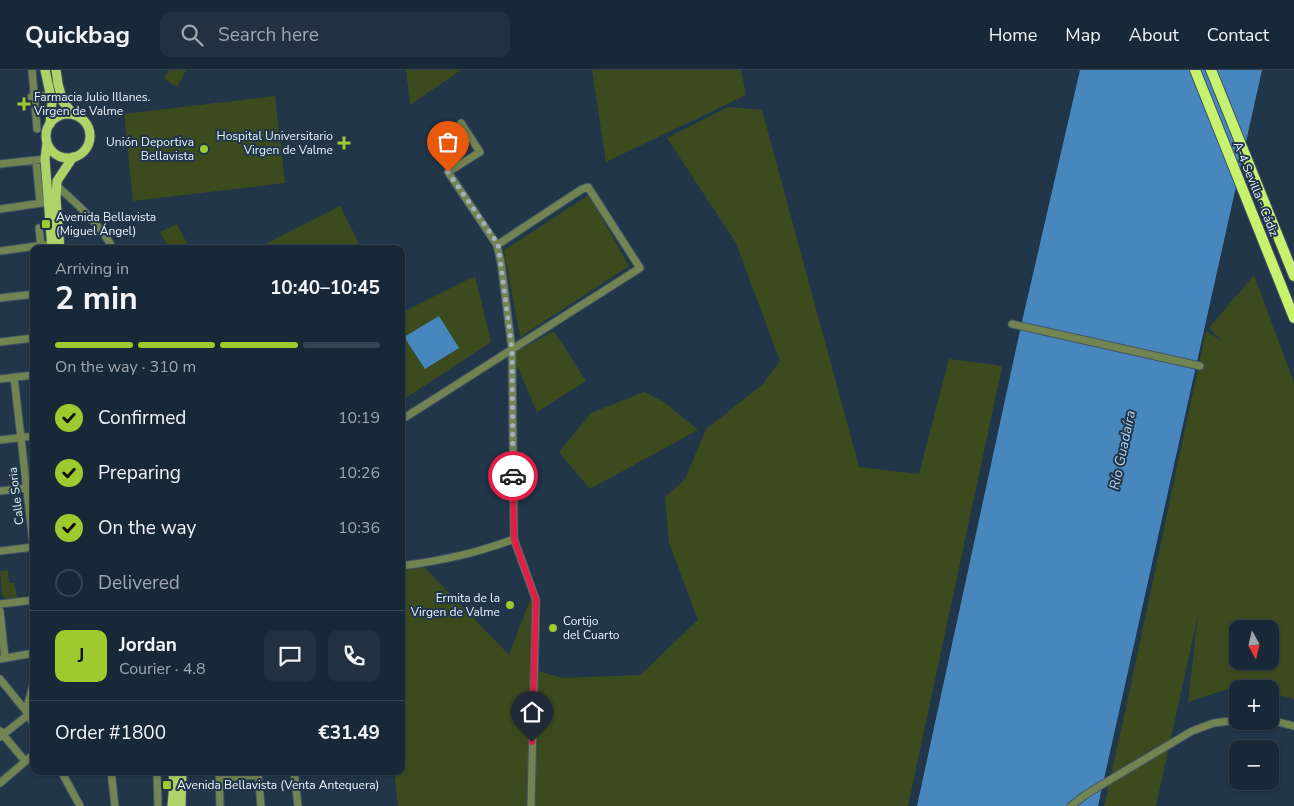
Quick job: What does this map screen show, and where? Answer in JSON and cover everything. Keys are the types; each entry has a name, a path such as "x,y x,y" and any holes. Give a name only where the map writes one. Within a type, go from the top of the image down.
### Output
{"highway":[{"name":"A-4 Sevilla - Cádiz","path":"1195,70 1294,318"},
{"name":"A-4 Sevilla - Cádiz","path":"1211,70 1294,276"}],"main road":[{"path":"44,71 52,102 50,124 46,134 47,143 50,149 57,155 73,157 81,154 90,138 85,122 74,115 63,102 56,70"},
{"path":"50,124 60,116 66,114 74,115"},
{"path":"47,143 40,159 49,245"},
{"path":"49,245 57,181 73,157"},
{"path":"172,806 173,775"},
{"path":"181,806 182,775"}],"street":[{"path":"32,70 32,97 37,129"},
{"path":"32,97 50,95"},
{"path":"461,123 480,152 448,172 498,244 512,349 514,539 536,600 530,806"},
{"path":"0,164 40,159"},
{"path":"57,186 94,223 111,245"},
{"path":"405,417 640,268 588,187 582,189 498,244"},
{"path":"0,209 44,203"},
{"path":"39,228 48,245"},
{"path":"0,251 30,249"},
{"path":"0,298 30,294"},
{"path":"1012,324 1198,365"},
{"path":"0,342 30,338"},
{"path":"0,379 30,375"},
{"name":"Calle Soria","path":"14,377 20,438 30,488"},
{"path":"0,440 30,437"},
{"path":"0,491 30,488"},
{"path":"405,566 434,562 514,539"},
{"path":"0,551 30,547"},
{"path":"0,604 30,600"},
{"path":"0,611 3,658 30,653"},
{"path":"2,685 29,714 1,734 25,761"},
{"path":"1071,806 1085,795 1192,731 1214,723 1229,721"},
{"path":"1279,722 1294,726"},
{"path":"0,783 30,757"},
{"path":"62,775 80,806"},
{"path":"111,775 115,806"},
{"path":"157,775 158,806"},
{"path":"219,775 220,806"},
{"path":"258,775 261,806"},
{"path":"294,775 298,806"}],"green space":[{"path":"169,70 186,70 178,86 173,85 164,78"},
{"path":"406,70 461,70 410,105"},
{"path":"592,70 741,70 746,95 606,162"},
{"name":"Unión Deportiva Bellavista","path":"275,96 285,183 133,201 124,114"},
{"path":"728,107 762,110 859,467 919,474 949,359 1002,367 908,806 398,806 394,775 405,775 405,565 420,563 509,655 533,592 534,670 563,678 640,675 698,620 669,543 665,497 685,479 706,429 762,385 780,361 736,243 667,138"},
{"path":"589,195 629,266 520,337 504,250"},
{"path":"340,206 360,245 263,245"},
{"path":"177,224 188,245 167,245 160,232"},
{"path":"1254,275 1294,383 1294,699 1279,695 1279,680 1229,680 1229,689 1188,702 1198,615 1156,806 1104,806 1206,331 1223,342 1209,328"},
{"path":"475,276 491,342 405,398 405,311"},
{"path":"554,331 586,381 537,412 512,354"},
{"path":"644,392 664,402 698,430 590,489 559,452 591,413"},
{"path":"8,570 9,583 14,583 17,598 6,599 2,595 0,571"}],"water":[{"name":"Río Guadaíra","path":"1080,70 1262,70 1098,806 917,806 1021,326"},
{"path":"439,316 459,348 425,369 405,336"}],"way so far":[{"path":"448,172 498,244 512,349 513,476"}],"place":[{"name":"Farmacia Julio Illanes. Virgen de Valme","path":"24,104"},
{"name":"Hospital Universitario Virgen de Valme","path":"344,143"},
{"name":"Unión Deportiva Bellavista","path":"204,149"},
{"name":"Avenida Bellavista (Miguel Ángel)","path":"46,224"},
{"name":"Ermita de la Virgen de Valme","path":"510,605"},
{"name":"Cortijo del Cuarto","path":"553,628"},
{"name":"Avenida Bellavista (Venta Antequera)","path":"167,785"}],"route":[{"path":"513,476 514,539 536,600 532,742"}]}
